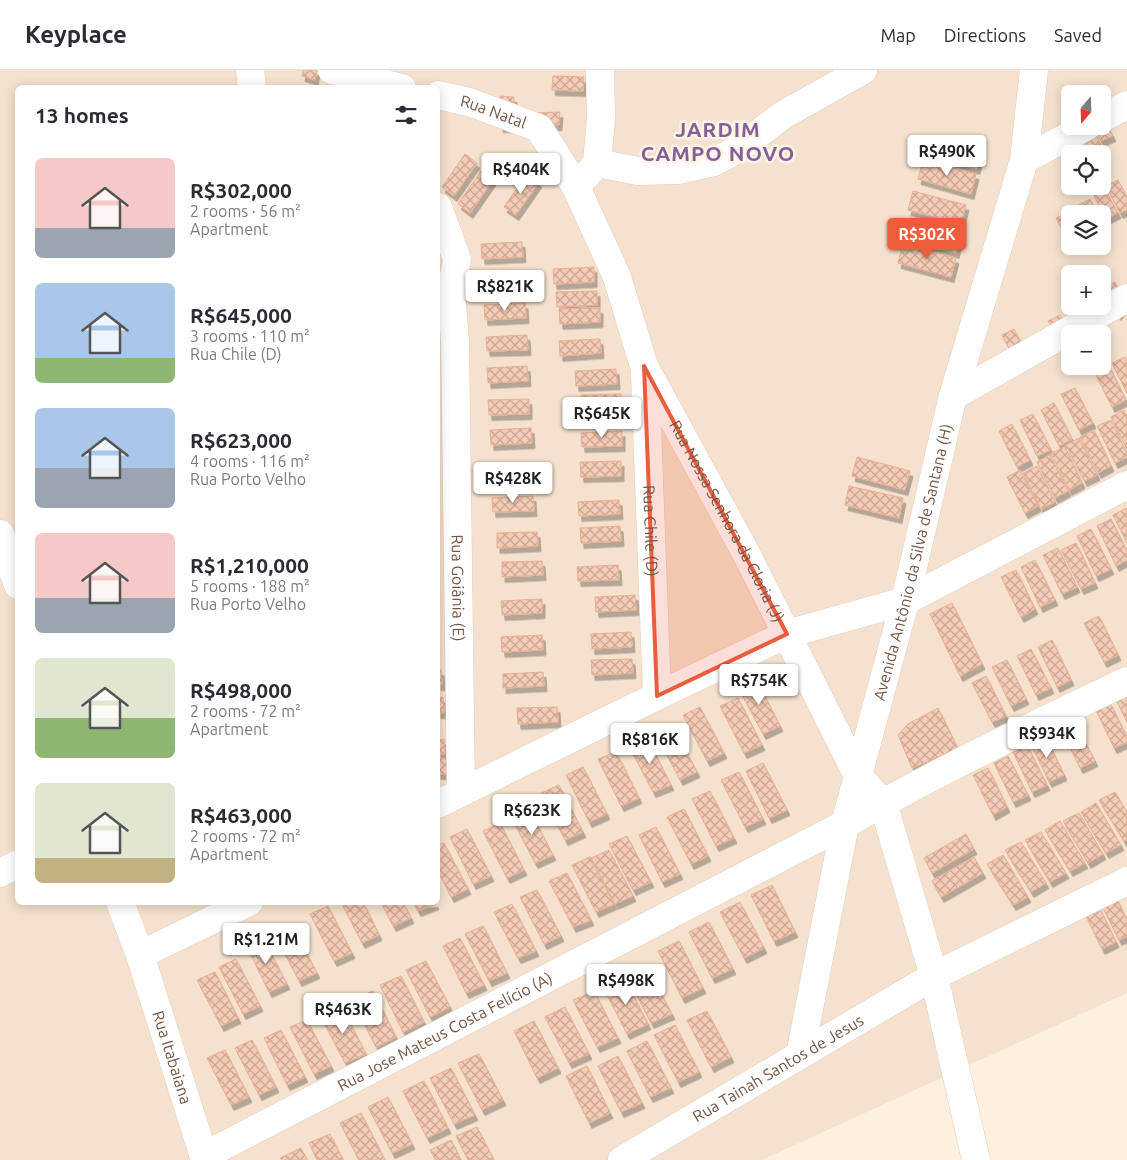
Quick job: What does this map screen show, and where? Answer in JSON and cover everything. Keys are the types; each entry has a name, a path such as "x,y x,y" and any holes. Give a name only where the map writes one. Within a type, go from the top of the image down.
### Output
{"street":[{"path":"250,70 252,85"},
{"path":"332,70 374,84"},
{"path":"576,187 597,163 601,118 600,70"},
{"path":"597,163 638,171 678,170 714,162 738,149 783,115 863,70"},
{"name":"Avenida Antônio da Silva de Santana (H)","path":"800,1055 845,824 905,601 953,396 1024,160 1034,70"},
{"name":"Rua Natal","path":"440,95 469,102 539,128 576,187"},
{"path":"1111,113 1127,104"},
{"path":"1024,160 1070,135"},
{"name":"Rua Nossa Senhora da Gloria (J)","path":"576,187 617,277 644,366 748,555 858,776 883,803"},
{"name":"Rua Goiânia (E)","path":"440,212 457,259 451,291 455,341 461,792"},
{"path":"953,396 1127,298"},
{"name":"Rua Chile (D)","path":"644,366 656,696"},
{"path":"440,803 786,634 905,601 1127,484"},
{"path":"0,534 10,574"},
{"name":"Rua Jose Mateus Costa Felício (A)","path":"204,1158 1001,741 1127,681"},
{"path":"883,803 934,976 976,1160"},
{"path":"0,873 15,866"},
{"name":"Rua Tainah Santos de Jesus","path":"622,1160 934,976 1127,881"},
{"name":"Rua Itabaiana","path":"121,905 140,955 204,1158"},
{"path":"140,955 243,905"}],"highlighted area":[{"path":"644,366 787,634 657,696"}],"shaded area":[{"path":"0,70 1127,70 1127,993 762,1160 0,1160"}],"building":[{"path":"303,70 317,70 315,80 302,76"},
{"path":"553,76 584,77 583,91 552,90"},
{"path":"500,96 514,97 514,127 500,127"},
{"path":"560,112 559,125 529,126 529,113"},
{"path":"1111,132 1113,136 1101,141 1098,135 1111,135"},
{"path":"1081,135 1096,135 1100,143 1096,145 1086,145"},
{"path":"929,136 982,150 977,169 924,155"},
{"path":"465,154 477,163 454,196 442,187"},
{"path":"923,160 976,174 971,194 918,179"},
{"path":"481,171 493,180 470,213 458,204"},
{"path":"527,174 539,182 516,215 504,207"},
{"path":"1118,180 1127,197 1127,210 1120,213 1111,195 1111,184"},
{"path":"913,191 966,205 961,224 908,210"},
{"path":"1094,195 1108,195 1118,213 1111,216 1111,205 1099,205"},
{"path":"1090,199 1093,205 1078,205"},
{"path":"1061,216 1061,227 1056,218"},
{"path":"908,220 961,234 956,253 903,239"},
{"path":"522,242 523,257 482,259 481,244"},
{"path":"903,244 956,258 951,277 898,263"},
{"path":"594,267 594,282 554,284 553,269"},
{"path":"525,271 526,286 486,288 485,273"},
{"path":"1115,282 1127,304 1118,315 1111,302 1111,284"},
{"path":"597,291 597,305 557,307 556,292"},
{"path":"525,303 526,318 485,320 484,305"},
{"path":"600,308 600,322 560,324 559,309"},
{"path":"1060,315 1065,325 1061,325 1061,344 1048,321"},
{"path":"1067,315 1082,315 1087,325 1072,325"},
{"path":"1014,329 1028,356 1016,362 1002,335"},
{"path":"527,335 528,350 487,351 486,337"},
{"path":"600,339 601,353 560,356 559,341"},
{"path":"1125,357 1127,361 1127,393 1112,363"},
{"path":"527,366 528,381 488,383 487,368"},
{"path":"616,369 617,384 576,386 575,371"},
{"path":"1111,370 1126,400 1112,407 1096,375 1111,375"},
{"path":"1075,388 1093,423 1079,430 1061,394"},
{"path":"621,394 622,408 582,410 581,395"},
{"path":"529,399 529,414 489,415 488,400"},
{"path":"1054,403 1072,439 1059,446 1041,410"},
{"path":"1124,410 1127,416 1127,449 1111,417"},
{"path":"1033,414 1051,450 1037,456 1020,420"},
{"path":"1111,420 1127,454 1127,457 1115,463 1097,426"},
{"path":"1012,424 1030,460 1017,467 999,431"},
{"path":"531,428 532,443 491,445 490,430"},
{"path":"1094,430 1111,466 1098,473 1080,437"},
{"path":"622,431 622,446 582,447 581,433"},
{"path":"1079,438 1097,475 1084,481 1066,445"},
{"path":"1065,447 1082,483 1069,490 1051,453"},
{"path":"1050,455 1068,491 1055,498 1037,462"},
{"path":"857,457 910,471 905,490 852,476"},
{"path":"621,461 621,476 581,477 580,462"},
{"path":"1037,466 1055,502 1041,509 1023,473"},
{"path":"1020,470 1038,506 1025,513 1007,477"},
{"path":"533,471 533,485 493,487 492,472"},
{"path":"849,486 903,498 899,518 845,505"},
{"path":"533,496 534,511 493,512 492,498"},
{"path":"619,500 620,514 579,516 578,502"},
{"path":"1127,508 1127,543 1113,515"},
{"path":"1111,519 1127,551 1127,560 1116,566 1097,526"},
{"path":"620,526 621,541 581,543 580,528"},
{"path":"1091,529 1111,569 1096,576 1077,536"},
{"path":"537,532 538,546 497,548 497,533"},
{"path":"1076,543 1095,583 1081,589 1061,550"},
{"path":"1058,548 1077,587 1062,594 1043,555"},
{"path":"1035,560 1055,600 1040,607 1021,567"},
{"path":"542,561 543,575 502,577 502,562"},
{"path":"618,565 619,580 578,581 577,567"},
{"path":"1016,570 1035,609 1021,617 1001,577"},
{"path":"635,595 636,610 596,612 595,597"},
{"path":"542,599 542,613 502,615 501,601"},
{"path":"952,603 982,664 960,676 930,614"},
{"path":"1099,616 1118,655 1104,662 1084,623"},
{"path":"631,632 632,647 592,649 591,634"},
{"path":"542,635 543,650 502,652 501,637"},
{"path":"1052,640 1071,680 1057,687 1038,647"},
{"path":"1031,649 1051,688 1036,695 1017,656"},
{"path":"632,659 633,673 592,675 591,660"},
{"path":"1007,660 1026,699 1011,706 992,667"},
{"path":"440,670 441,670 442,685 440,685"},
{"path":"543,672 544,686 503,688 503,674"},
{"path":"986,676 1006,716 992,722 972,683"},
{"path":"756,679 780,726 763,734 738,687"},
{"path":"1127,695 1127,722 1116,700"},
{"path":"443,697 444,713 440,713 440,698"},
{"path":"738,698 762,745 744,753 720,706"},
{"path":"1109,701 1127,737 1127,742 1114,748 1095,708"},
{"path":"557,707 558,722 518,724 517,708"},
{"path":"700,707 724,753 707,761 683,715"},
{"path":"938,708 958,749 912,768 898,735 908,724"},
{"path":"1075,722 1095,761 1080,768 1061,729"},
{"path":"673,726 697,772 680,780 656,734"},
{"path":"1045,735 1064,775 1049,782 1030,742"},
{"path":"647,738 671,785 653,792 629,746"},
{"path":"444,739 445,754 440,754 440,740"},
{"path":"1027,745 1047,785 1032,792 1013,752"},
{"path":"616,752 639,798 621,806 598,759"},
{"path":"1008,756 1028,795 1013,802 994,763"},
{"path":"440,759 446,759 447,774 440,774"},
{"path":"763,763 787,810 769,818 746,771"},
{"path":"583,767 607,814 589,822 566,775"},
{"path":"988,768 1007,807 993,815 973,775"},
{"path":"739,772 763,819 745,827 721,780"},
{"path":"559,785 583,832 565,840 541,793"},
{"path":"710,791 734,838 716,846 692,799"},
{"path":"1115,792 1127,812 1127,840 1124,841 1099,800"},
{"path":"1096,803 1121,845 1106,853 1081,812"},
{"path":"529,809 553,855 535,863 511,817"},
{"path":"684,809 708,856 691,864 667,817"},
{"path":"1079,813 1103,854 1088,863 1063,821"},
{"path":"1060,821 1085,863 1070,871 1045,830"},
{"path":"500,823 524,870 507,878 483,831"},
{"path":"656,827 680,874 662,882 639,835"},
{"path":"467,829 491,876 473,884 450,837"},
{"path":"1041,832 1066,873 1050,882 1025,840"},
{"path":"966,834 974,849 932,873 924,858"},
{"path":"627,836 651,882 633,890 609,844"},
{"path":"1021,842 1046,883 1031,892 1005,850"},
{"path":"444,843 468,889 451,897 440,875 440,844"},
{"path":"609,850 633,896 615,904 591,858"},
{"path":"1003,855 1028,897 1013,905 987,864"},
{"path":"590,857 614,904 596,912 572,865"},
{"path":"974,857 983,873 941,897 932,881"},
{"path":"567,873 591,920 573,927 549,881"},
{"path":"772,885 795,932 774,941 751,895"},
{"path":"537,890 561,936 544,944 520,897"},
{"path":"1114,893 1127,920 1127,936 1119,940 1099,900"},
{"path":"740,902 764,948 744,958 720,912"},
{"path":"1097,903 1116,942 1102,949 1083,910"},
{"path":"512,904 536,951 518,958 494,912"},
{"path":"343,905 364,905 379,935 362,943"},
{"path":"382,905 404,905 411,918 393,926"},
{"path":"415,905 433,905 418,911"},
{"path":"328,906 352,953 334,961 310,914"},
{"path":"709,922 733,969 712,978 689,932"},
{"path":"483,926 507,973 489,981 465,934"},
{"path":"293,927 317,973 299,981 275,935"},
{"path":"263,938 287,984 269,992 246,945"},
{"path":"460,938 484,985 466,993 443,946"},
{"path":"679,941 703,988 682,998 658,951"},
{"path":"236,959 260,1006 243,1014 219,967"},
{"path":"426,961 450,1007 430,1017 406,970"},
{"path":"647,967 672,1014 651,1023 627,977"},
{"path":"215,972 238,1018 221,1026 197,980"},
{"path":"401,976 424,1022 403,1032 380,985"},
{"path":"624,977 648,1024 627,1034 603,987"},
{"path":"373,991 396,1037 376,1047 352,1000"},
{"path":"594,991 618,1038 597,1047 573,1000"},
{"path":"342,1007 366,1054 345,1063 321,1017"},
{"path":"565,1007 589,1054 569,1063 545,1017"},
{"path":"707,1011 731,1057 711,1067 687,1020"},
{"path":"307,1020 331,1066 314,1074 290,1027"},
{"path":"534,1021 558,1068 537,1078 514,1031"},
{"path":"675,1025 699,1072 678,1082 654,1035"},
{"path":"281,1030 305,1077 287,1085 264,1038"},
{"path":"252,1040 276,1087 259,1095 235,1048"},
{"path":"647,1041 671,1088 650,1097 627,1051"},
{"path":"225,1050 249,1097 231,1105 207,1058"},
{"path":"479,1054 503,1100 482,1110 458,1063"},
{"path":"618,1056 642,1103 621,1112 598,1066"},
{"path":"587,1066 610,1113 589,1123 566,1076"},
{"path":"451,1068 475,1115 454,1124 430,1078"},
{"path":"424,1081 448,1128 427,1138 403,1091"},
{"path":"388,1097 412,1144 392,1153 368,1107"},
{"path":"361,1113 385,1160 359,1160 340,1123"},
{"path":"477,1127 494,1160 468,1160 456,1136"},
{"path":"330,1134 343,1160 317,1160 309,1143"},
{"path":"451,1140 461,1160 436,1160 430,1150"},
{"path":"301,1148 307,1160 282,1160 280,1158"}],"district":[{"name":"JARDIM CAMPO NOVO","path":"718,141"}]}
